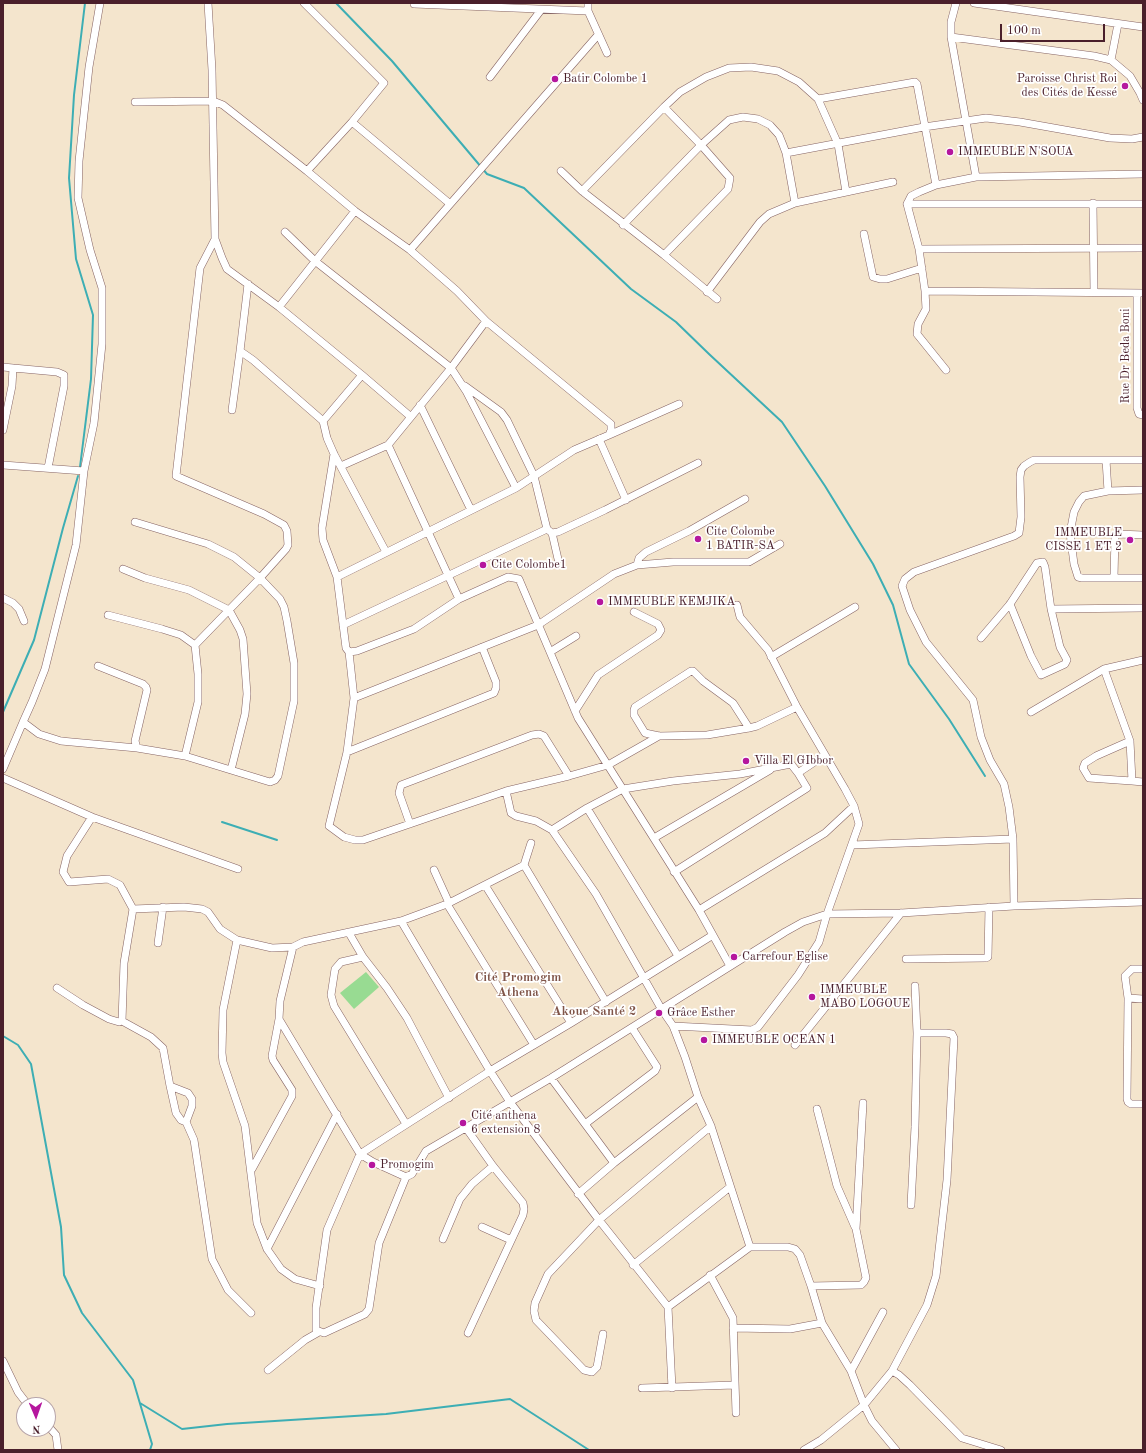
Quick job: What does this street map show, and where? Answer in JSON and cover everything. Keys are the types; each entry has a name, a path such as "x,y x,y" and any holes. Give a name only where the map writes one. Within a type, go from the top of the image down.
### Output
{"street":[{"path":"3,769 45,669 76,545 84,471 94,422 102,344 102,288 84,228 78,198 79,161 89,67 100,3"},
{"path":"208,3 213,101 215,239 227,269 279,307 362,374 411,417"},
{"path":"304,3 384,83 352,122 306,170"},
{"path":"414,3 588,11"},
{"path":"588,3 588,11 607,53"},
{"path":"956,3 951,22 951,37 976,177"},
{"path":"974,3 997,4 1121,22 1143,27"},
{"path":"490,77 541,10"},
{"path":"1111,60 1121,22"},
{"path":"410,250 449,203 598,35"},
{"path":"951,37 1094,56 1111,60 1130,76 1143,100"},
{"path":"582,191 680,92 706,77 729,68 751,67 778,71 799,82 818,98 838,144 846,192"},
{"path":"818,98 915,82 917,84 936,186"},
{"path":"135,102 213,101 223,105 306,170 355,211 410,250 457,291 486,321 611,424 609,435"},
{"path":"664,107 701,145 730,178 728,189 664,255"},
{"path":"623,225 701,145 729,120 743,117 758,119 770,125 784,144 795,203"},
{"path":"786,153 924,127 986,118 1020,122 1110,138 1132,139 1143,137"},
{"path":"352,122 449,203"},
{"path":"561,171 582,191 623,225 664,255 717,299"},
{"path":"946,370 917,334 918,324 926,309 919,249 907,204 911,196 936,186 976,177 1143,174"},
{"path":"707,292 760,222 769,214 795,203 893,182"},
{"path":"1093,203 1094,293"},
{"path":"907,204 1143,204"},
{"path":"279,307 355,211"},
{"path":"285,232 315,261 451,368 466,391 516,488"},
{"path":"864,234 873,277 887,279 922,268"},
{"path":"195,645 260,578 288,545 288,531 284,525 264,514 176,476 200,268 215,239"},
{"path":"919,249 1143,248"},
{"path":"232,410 248,284"},
{"path":"925,291 1140,293"},
{"name":"Rue Dr Beda Boni","path":"1140,293 1137,408 1139,414 1143,415"},
{"path":"341,466 388,445 451,368 486,321"},
{"path":"240,351 253,360 323,421 327,438 334,454 386,552"},
{"path":"3,367 57,372 64,375 64,386 48,468"},
{"path":"3,430 14,368"},
{"path":"323,421 362,374"},
{"path":"460,382 501,412 507,420 534,476 558,559"},
{"path":"337,577 516,488 574,450 679,404"},
{"path":"420,405 471,510"},
{"path":"599,439 626,500"},
{"path":"388,445 459,599"},
{"path":"334,454 322,528 323,540 337,577 346,648 349,652 354,698 347,752 328,826 344,837 355,840 363,840 506,791 569,776 608,764 659,736"},
{"path":"1014,906 1013,839 1009,807 1004,784 990,760 981,737 973,700 926,642 910,610 902,586 905,579 914,572 1019,533 1021,528 1021,470 1030,462 1034,460 1143,460"},
{"path":"1106,460 1108,491"},
{"path":"343,625 549,531 558,532 626,500 698,463"},
{"path":"3,465 84,471"},
{"path":"1143,490 1108,491 1084,496 1074,512 1070,533 1074,564 1078,576 1082,578 1143,578"},
{"path":"637,565 639,558 646,552 689,531 745,499"},
{"path":"23,722 39,734 61,741 137,748 185,756 270,782 275,780 278,776 294,701 294,663 284,607 280,599 260,578 234,557 208,544 135,522"},
{"path":"1114,578 1115,535 1143,535"},
{"path":"354,698 538,625 614,574 637,565 673,562 748,562 780,544"},
{"path":"981,638 1010,604 1037,563 1043,562 1051,609 1060,647 1067,662 1041,675 1031,656 1010,604"},
{"path":"123,570 145,578 190,590 229,610 240,630 243,639 247,694 245,714 231,770"},
{"path":"349,652 357,651 414,628 459,599 508,577 519,579 578,718 699,910 730,966"},
{"path":"3,598 12,602 19,609 24,621"},
{"path":"673,1026 752,1030 758,1027 798,975 819,942 827,914 859,824 854,806 797,707 768,650 740,617 737,605"},
{"path":"771,657 855,607"},
{"path":"1051,609 1143,608"},
{"path":"575,711 598,675 658,635 661,630 658,624 634,612"},
{"path":"108,615 162,628 181,635 195,645 198,674 198,702 185,756"},
{"path":"550,652 576,636"},
{"path":"347,752 494,693 496,682 482,647"},
{"path":"1030,712 1104,669 1143,660"},
{"path":"98,666 143,684 146,687 147,690 135,741 137,748"},
{"path":"1104,669 1130,741 1132,781"},
{"path":"749,728 733,703 703,681 693,671 635,707 634,715 645,733 659,736 707,735 749,728 758,726 797,707"},
{"path":"410,824 399,793 401,785 532,735 538,734 544,736 569,776"},
{"path":"1130,741 1085,762 1083,768 1089,778 1143,782"},
{"path":"798,773 825,755"},
{"path":"552,830 587,808 624,789 673,781 740,774 791,764 807,788 674,872"},
{"path":"654,838 776,767"},
{"path":"3,778 92,817 238,869"},
{"path":"506,791 511,813 516,816 536,821 552,830 596,894 662,1010 673,1026 698,1097 711,1126 750,1247"},
{"path":"699,910 825,833 854,806"},
{"path":"587,808 678,956"},
{"path":"92,817 67,856 63,872 69,882 108,879 120,885 133,909 124,963 122,1021"},
{"path":"852,845 1013,839"},
{"path":"133,909 162,907 202,909 208,912 220,929 237,940 272,948 293,947 303,942 401,921 448,904 524,865 531,843"},
{"path":"524,865 606,1002"},
{"path":"434,870 448,904 534,1045"},
{"path":"484,885 571,1023"},
{"path":"268,1370 305,1340 319,1332 324,1333 365,1314 369,1309 378,1243 406,1177 412,1174 426,1151 551,1078 803,922 827,914 1143,902"},
{"path":"158,943 162,907"},
{"path":"906,959 988,957 989,907"},
{"path":"795,1045 901,912"},
{"path":"401,921 490,1072 510,1102 598,1220 668,1307 672,1388"},
{"path":"349,933 362,957 387,988 407,1018 449,1098"},
{"path":"319,1332 316,1330 316,1323 327,1230 360,1154 406,1124 713,935"},
{"path":"237,940 223,1010 222,1053 223,1062 245,1126 252,1169 257,1223 267,1248 281,1269 295,1279 320,1286"},
{"path":"252,1169 292,1096 292,1090 272,1056 279,1019 280,1001 293,947"},
{"path":"362,957 340,962 335,969 331,996 334,1006 406,1124"},
{"path":"1143,969 1132,969 1125,976 1128,998 1127,1099 1131,1104 1143,1104"},
{"path":"911,1205 915,1127 917,1032 915,986"},
{"path":"57,988 83,1005 109,1019 118,1022 122,1021 151,1037 162,1048 176,1113 181,1120 186,1122 194,1140 212,1259 228,1290 251,1313"},
{"path":"1128,998 1143,999"},
{"path":"279,1019 360,1154 373,1162 406,1177"},
{"path":"585,1124 655,1071 657,1067 632,1028"},
{"path":"804,1450 821,1440 864,1405 892,1371 927,1305 936,1276 947,1180 954,1038 952,1034 946,1033 917,1032"},
{"path":"551,1078 614,1163"},
{"path":"170,1086 188,1093 192,1099 192,1106 186,1122"},
{"path":"578,1194 614,1163 698,1097"},
{"path":"856,1229 863,1103"},
{"path":"811,1286 861,1285 866,1278 856,1229 837,1186 818,1109"},
{"path":"267,1248 337,1114"},
{"path":"603,1334 597,1367 592,1372 584,1370 536,1320 534,1311 535,1303 548,1274 598,1220 711,1126"},
{"path":"466,1128 493,1166 523,1203 524,1210 468,1334"},
{"path":"443,1239 460,1199 472,1184 493,1166"},
{"path":"634,1266 730,1187"},
{"path":"482,1227 511,1240"},
{"path":"668,1307 750,1247 788,1247 795,1249 800,1255 822,1324 851,1371 872,1421 896,1450"},
{"path":"710,1275 733,1318 736,1413"},
{"path":"851,1371 883,1312"},
{"path":"733,1328 790,1329 822,1324"},
{"path":"3,1361 22,1397"},
{"path":"892,1371 910,1385 962,1438 1001,1450"},
{"path":"642,1388 735,1385"},
{"path":"56,1435 58,1450"}],"green space":[{"path":"366,972 379,987 354,1009 340,993"}],"waterway":[{"path":"80,467 91,379 93,315 76,259 69,178 74,95 85,3"},
{"path":"336,3 392,61 487,174 524,188 631,289 676,322 782,422 825,486 873,564 893,605 909,664 949,719 985,776"},
{"path":"3,712 34,640 78,476"},
{"path":"222,822 277,840"},
{"path":"3,1036 18,1045 31,1064 61,1227 64,1275 82,1313 133,1380 152,1444 150,1450"},
{"path":"140,1403 182,1429 227,1424 386,1414 510,1399 589,1450"}],"place":[{"name":"Batir Colombe 1","path":"555,79"},
{"name":"Paroisse Christ Roi des Cités de Kessé","path":"1125,86"},
{"name":"IMMEUBLE N'SOUA","path":"950,152"},
{"name":"Cite Colombe 1 BATIR-SA","path":"698,539"},
{"name":"IMMEUBLE CISSE 1 ET 2","path":"1130,540"},
{"name":"Cite Colombe1","path":"483,565"},
{"name":"IMMEUBLE KEMJIKA","path":"600,602"},
{"name":"Villa El GIbbor","path":"746,761"},
{"name":"Carrefour Eglise","path":"734,957"},
{"name":"IMMEUBLE MABO LOGOUE","path":"812,997"},
{"name":"Grâce Esther","path":"659,1013"},
{"name":"IMMEUBLE OCEAN 1","path":"704,1040"},
{"name":"Cité anthena 6 extension 8","path":"463,1123"},
{"name":"Promogim","path":"372,1165"}],"district":[{"name":"Cité Promogim Athena","path":"518,986"},
{"name":"Akoue Santé 2","path":"594,1012"}]}
